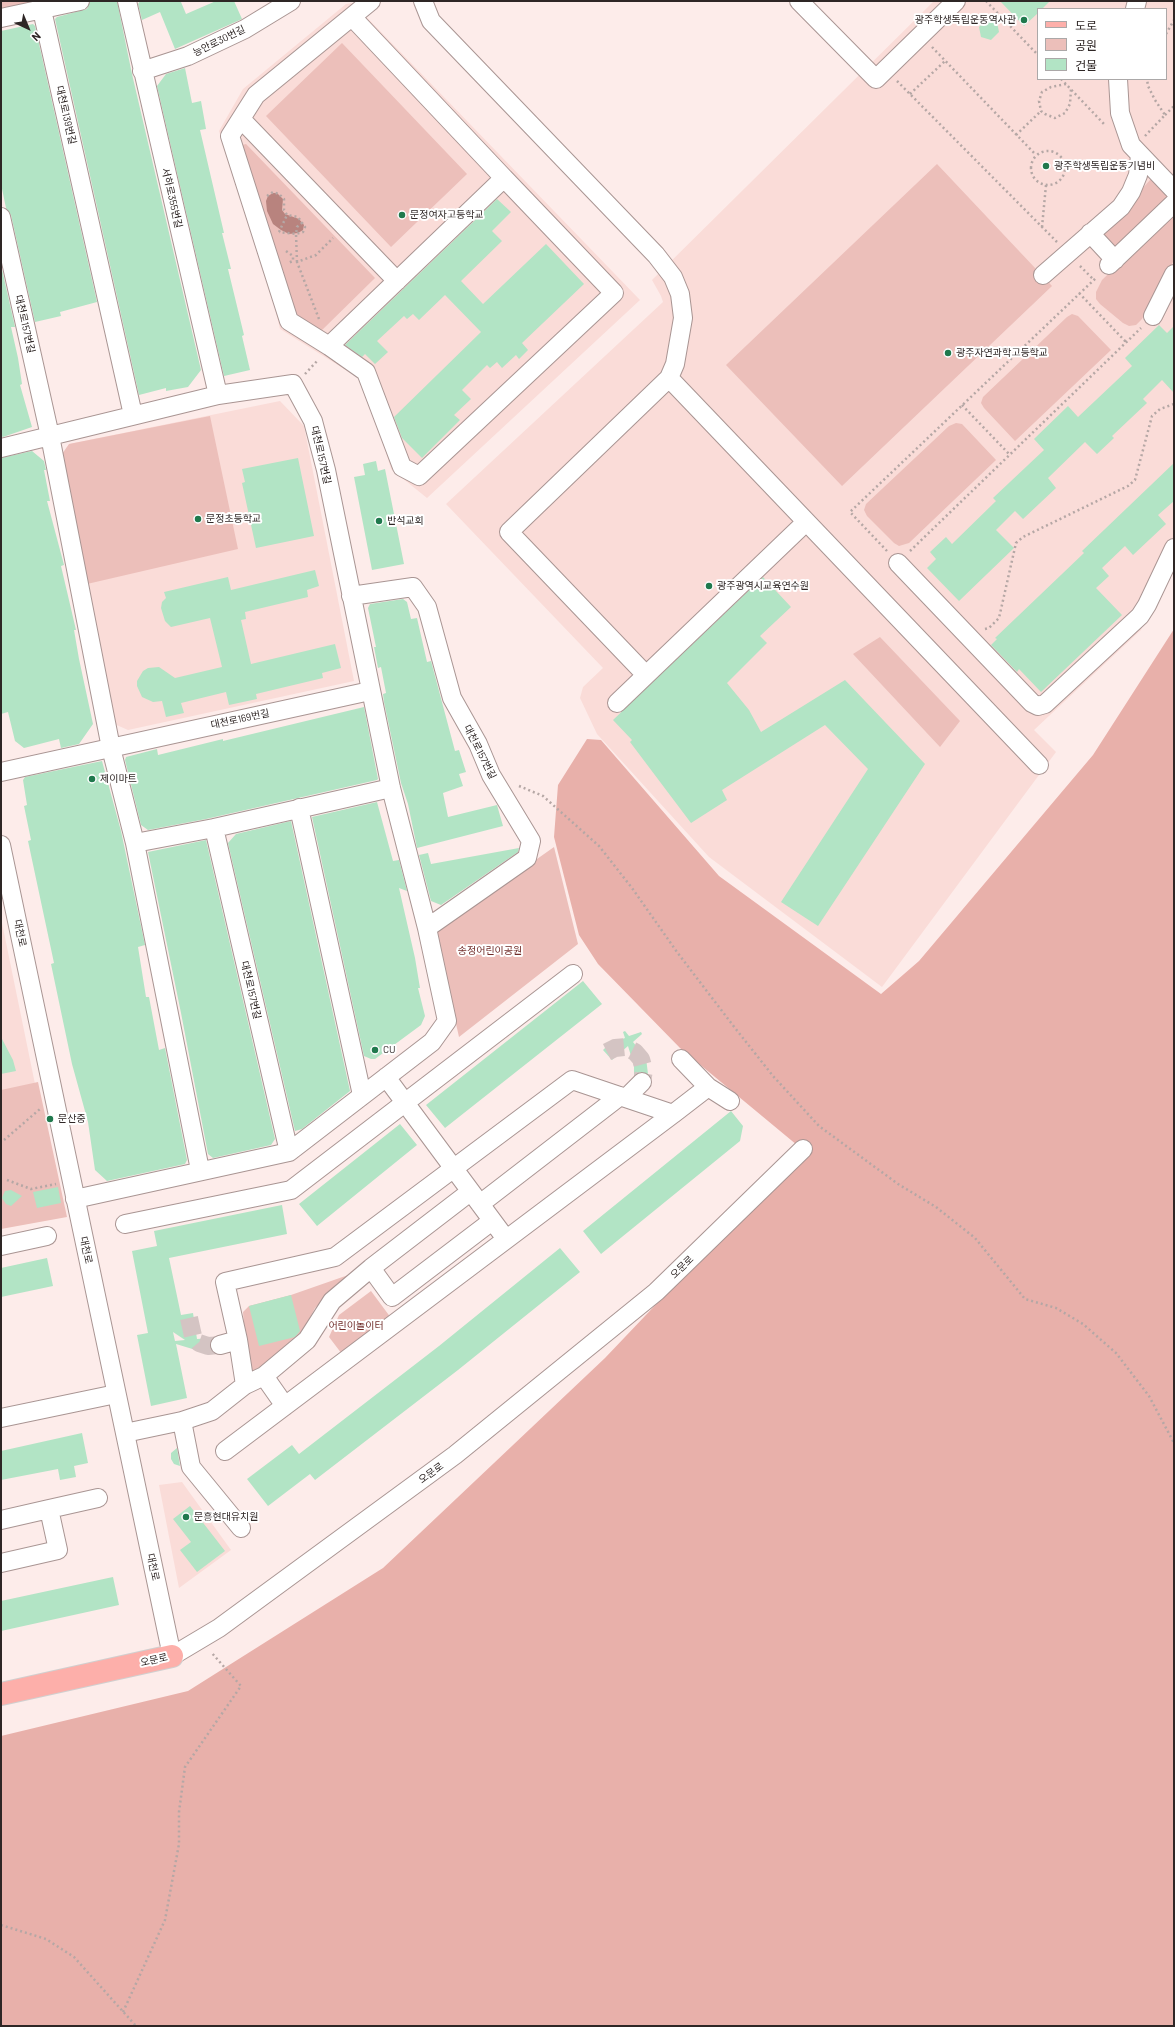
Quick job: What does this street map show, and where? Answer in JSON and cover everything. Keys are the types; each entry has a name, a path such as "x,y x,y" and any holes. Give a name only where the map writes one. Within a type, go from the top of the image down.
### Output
{"main road":[{"name":"오문로","path":"1,1694 172,1656"}],"street":[{"path":"1,18 80,1"},
{"name":"서하로355번길","path":"127,1 218,395"},
{"name":"능안로30번길","path":"142,71 188,56 245,29 291,1"},
{"path":"352,17 614,293 419,476 402,467 366,372 329,346 289,321 230,136 256,95 371,1"},
{"path":"423,1 431,21 656,255 673,277 680,294 683,318 675,364 669,378 509,532 646,675"},
{"path":"799,1 876,79 956,1"},
{"name":"대천로139번길","path":"42,10 133,415"},
{"path":"1118,80 1120,113 1131,145 1144,148 1174,190"},
{"path":"241,119 397,281"},
{"path":"1042,275 1121,207 1131,192 1138,175 1144,148"},
{"path":"329,346 504,178"},
{"path":"1090,233 1112,263 1174,203"},
{"name":"대천로157번길","path":"1,217 50,436 111,748"},
{"path":"1153,316 1174,274"},
{"path":"669,378 1039,765"},
{"path":"1,448 218,395 293,384"},
{"name":"대천로157번길","path":"75,1199 200,1170 289,1152 432,1042 447,1021 427,928 391,788 370,692 326,470 313,421 293,384"},
{"path":"617,703 806,522"},
{"path":"898,562 1032,703 1038,706 1045,704 1140,616 1147,605 1174,548"},
{"name":"대천로157번길","path":"351,596 413,587 427,607 452,698 478,744 492,775 531,841 527,858 427,928"},
{"name":"대천로169번길","path":"1,772 370,692"},
{"path":"111,748 135,843 200,1170"},
{"path":"135,843 214,828 391,788"},
{"path":"299,808 362,1095"},
{"name":"대천로157번길","path":"214,828 289,1152"},
{"name":"대천로","path":"1,845 172,1656"},
{"path":"125,1224 291,1190 573,974"},
{"path":"681,1059 708,1087 730,1101"},
{"path":"386,1077 506,1239"},
{"path":"245,1385 238,1340 224,1282 335,1257 572,1080 673,1114"},
{"path":"125,1433 182,1421 212,1411 245,1385 264,1376 307,1340 332,1301 371,1268 623,1097 642,1082"},
{"path":"225,1451 708,1087"},
{"name":"오문로","path":"172,1656 219,1628 455,1455 650,1297 803,1149"},
{"path":"371,1268 392,1297 492,1221"},
{"path":"1,1246 47,1236"},
{"path":"220,1345 238,1340"},
{"path":"264,1376 285,1406"},
{"path":"1,1418 116,1394"},
{"path":"182,1421 191,1467 241,1528"},
{"path":"1,1520 98,1498"},
{"path":"1,1563 58,1550 49,1509"}],"path":[{"path":"986,1 1037,54"},
{"path":"1167,32 1174,20"},
{"path":"936,41 931,46 1036,155"},
{"path":"910,94 945,60"},
{"path":"886,69 1062,247"},
{"path":"1062,80 1110,130"},
{"path":"1147,80 1154,100 1165,115"},
{"path":"1066,84 1051,86 1042,92 1039,101 1041,111 1055,118 1065,113 1070,104 1071,89"},
{"path":"1144,137 1174,106"},
{"path":"1016,135 1041,111"},
{"path":"1106,119 1108,124"},
{"path":"1140,132 1144,137 1144,148"},
{"path":"1052,151 1057,153 1064,161 1066,166 1063,177 1054,184 1046,185 1037,181 1031,171 1033,160 1036,155 1041,152 1052,151"},
{"path":"1042,227 1046,185"},
{"path":"266,201 267,195 273,192 277,193 284,199 284,210 287,215 298,217 303,222 306,227 303,232 296,234 280,232 287,215"},
{"path":"293,384 310,369 329,346 297,262 297,227 303,222"},
{"path":"297,262 316,255 327,246 343,225"},
{"path":"1112,263 850,512 898,562 1153,316"},
{"path":"1079,293 1126,342"},
{"path":"967,636 990,628 999,618 1016,543 1024,537 1128,486 1135,480 1152,416 1160,409 1174,404"},
{"path":"962,405 1010,455"},
{"path":"492,775 543,796 599,846 632,888 677,952 735,1028 773,1076 819,1126 898,1184 936,1207 975,1238 1025,1299 1056,1308 1063,1312 1083,1324 1116,1353 1149,1396 1174,1443"},
{"path":"4,1140 37,1110 56,1105"},
{"path":"7,1180 31,1189 72,1181"},
{"path":"123,2012 165,1920 179,1844 179,1812 185,1768 241,1686 200,1639"},
{"path":"1,1925 46,1939 74,1957 136,2026"}],"shaded area":[{"path":"934,1 1174,1 1174,568 1158,585 1141,630 1034,730 1056,752 882,987 709,857 597,734 580,698 583,687 603,668 446,504 663,302 652,280"},
{"name":"문정여자고등학교","path":"353,3 640,300 427,498 391,469 365,382 280,329 273,300 219,131 243,89 346,4"},
{"path":"273,193 277,193 283,199 282,210 285,214 299,219 304,225 303,230 298,233 289,234 273,224 267,211 266,201 268,196"},
{"name":"문정초등학교","path":"280,401 304,426 354,681 128,730 112,723 87,584 69,444"},
{"path":"1174,629 1174,2026 1,2026 1,1736 188,1691 383,1568 605,1358 803,1150 680,1048 598,964 579,935 554,837 558,785 587,739 601,740 719,876 881,994 919,961 1093,755"},
{"path":"1,918 35,1084 1,1091"},
{"name":"문흥현대유치원","path":"182,1482 231,1550 179,1588 159,1485"}],"green space":[{"path":"1,1 49,1 1,11"},
{"path":"342,43 467,174 391,247 266,116"},
{"path":"246,144 375,278 319,333 291,316 238,146"},
{"path":"937,164 1052,286 842,486 726,365"},
{"path":"1150,180 1153,180 1168,194 1168,198 1119,245 1114,247 1103,240 1103,233"},
{"path":"1174,217 1174,260 1142,319 1136,325 1129,326 1123,323 1100,304 1096,299 1096,292 1102,280 1164,220"},
{"path":"1072,314 1078,316 1111,350 1015,441 984,408 981,403 983,397 1067,317"},
{"path":"210,416 238,549 87,584 62,454 69,444"},
{"path":"956,423 962,424 996,460 909,543 899,546 894,543 867,516 864,510 866,504 949,426"},
{"path":"880,637 960,721 940,747 853,654"},
{"name":"송정어린이공원","path":"554,847 578,944 459,1037 435,931"},
{"path":"38,1082 67,1217 1,1229 1,1090"},
{"path":"354,1273 315,1308 301,1335 258,1370 252,1372 247,1368 243,1312 249,1306 291,1295"},
{"name":"어린이놀이터","path":"371,1291 394,1322 345,1358 329,1337 339,1315"}],"building":[{"path":"90,1 117,1 132,74 201,370 188,387 166,391 166,388 139,395 55,19 57,17 87,9"},
{"path":"140,1 184,1 181,2 186,14 216,1 234,1 242,19 175,49 160,12 142,20 138,4"},
{"name":"광주학생독립운동역사관","path":"1000,1 1050,1 1043,8 1037,8 1037,14 1024,26"},
{"path":"987,19 997,22 999,32 991,40 981,37 979,27"},
{"path":"33,24 35,26 97,302 60,312 61,316 35,322 11,215 6,208 1,184 1,31"},
{"path":"185,68 192,103 201,101 206,129 200,130 224,233 222,233 231,269 228,269 244,335 242,336 250,370 224,376 157,86 166,74"},
{"path":"497,199 511,212 492,231 502,241 461,281 483,304 546,244 584,284 522,343 528,350 519,359 516,355 502,368 497,362 490,368 487,365 462,390 471,399 454,415 460,420 422,458 402,438 394,417 481,332 445,295 419,320 413,314 407,319 404,316 377,341 388,352 375,364 365,354 362,357 345,345"},
{"path":"1,265 15,327 11,327 18,358 22,384 20,385 32,427 3,437 1,436"},
{"path":"1159,325 1167,333 1174,326 1174,393 1162,380 1143,399 1147,403 1112,436 1114,438 1097,454 1085,442 1048,478 1056,488 1023,519 1015,511 996,530 1014,548 959,601 927,568 936,559 930,552 946,537 952,544 996,501 993,498 1044,450 1034,439 1068,406 1078,417 1132,366 1125,358"},
{"path":"32,451 44,461 46,470 44,470 50,501 47,501 64,565 61,566 76,630 74,630 79,659 93,724 79,744 61,748 59,739 24,748 15,741 8,712 1,714 1,458"},
{"path":"298,458 314,536 256,548 242,483 245,482 242,469"},
{"name":"반석교회","path":"376,461 378,471 385,469 404,564 372,570 354,477 365,475 363,464"},
{"path":"1174,463 1174,501 1158,515 1166,524 1133,555 1125,546 1102,568 1109,576 1096,588 1122,615 1041,692 1019,669 1017,672 991,645 997,639 995,638 1084,553 1082,551"},
{"path":"315,570 319,586 307,590 308,597 245,612 246,619 241,620 251,664 335,644 341,668 322,673 323,678 256,694 257,699 229,705 226,692 181,703 184,713 166,717 162,701 153,702 142,697 137,686 137,681 143,671 148,668 159,667 175,678 222,667 210,618 171,627 165,621 161,608 162,602 166,598 164,592 228,577 231,590"},
{"path":"763,577 791,607 760,636 767,643 727,683 749,710 761,732 845,680 925,764 818,926 781,902 868,769 825,725 722,790 727,800 691,823 630,742 632,740 613,720"},
{"path":"403,599 407,602 411,619 417,618 427,662 431,661 455,751 459,750 466,772 459,774 463,786 443,793 448,817 497,805 503,826 417,848 408,804 401,783 384,702 383,694 386,693 381,667 378,668 374,647 376,647 368,608 370,604"},
{"path":"364,707 377,780 206,819 148,830 141,825 125,760 126,757 157,749 158,755"},
{"path":"102,761 121,831 145,945 138,947 146,997 149,997 159,1050 165,1048 187,1160 185,1164 107,1181 95,1170 88,1122 72,1064 51,964 54,963 28,841 31,840 24,806 27,805 23,780 25,777"},
{"path":"377,802 393,861 399,860 407,891 399,888 415,958 420,988 418,988 425,1016 421,1025 375,1059 371,1059 364,1056 312,817"},
{"path":"291,821 350,1091 302,1129 295,1131 228,843 236,834"},
{"path":"206,840 275,1139 271,1145 213,1158 208,1154 148,852"},
{"path":"519,848 518,852 441,905 431,901 419,855 428,853 431,864"},
{"path":"583,981 602,1004 445,1128 426,1105"},
{"path":"625,1031 629,1036 641,1032 642,1034 633,1042 646,1058 648,1074 640,1072 634,1075 634,1066 628,1046 612,1060 603,1050 609,1044 625,1038 623,1032"},
{"path":"1,1037 13,1060 16,1071 1,1074"},
{"path":"731,1111 743,1126 740,1141 601,1254 583,1231"},
{"path":"400,1124 417,1145 317,1226 299,1204"},
{"path":"58,1187 61,1203 37,1208 33,1192"},
{"path":"11,1190 22,1196 11,1206 6,1204 2,1198 5,1191"},
{"path":"282,1205 287,1234 169,1258 181,1315 193,1313 197,1339 213,1338 210,1343 212,1352 199,1351 176,1344 187,1398 151,1406 137,1335 148,1333 132,1251 157,1246 154,1231","holes":["173,1332 185,1340 175,1341"]},
{"path":"560,1248 580,1272 458,1370 315,1480 310,1474 268,1506 247,1479 292,1445 299,1454 439,1346"},
{"path":"47,1258 53,1286 1,1297 1,1268"},
{"path":"291,1295 300,1331 295,1337 259,1346 249,1306"},
{"path":"82,1433 88,1463 74,1466 76,1477 60,1480 58,1469 1,1480 1,1451"},
{"path":"177,1448 180,1466 174,1464 171,1459 171,1453"},
{"path":"190,1506 225,1551 197,1572 180,1550 191,1542 173,1519"},
{"path":"113,1577 119,1605 1,1631 1,1601"}],"tunnel":[{"path":"607,1052 615,1048 625,1047 635,1052 641,1059 644,1070 642,1082"},
{"path":"189,1318 193,1336 199,1343 208,1346 220,1345"}],"place":[{"name":"광주학생독립운동역사관","path":"1024,20"},
{"name":"광주학생독립운동기념비","path":"1046,166"},
{"name":"문정여자고등학교","path":"402,215"},
{"name":"광주자연과학고등학교","path":"948,353"},
{"name":"문정초등학교","path":"198,519"},
{"name":"반석교회","path":"379,521"},
{"name":"광주광역시교육연수원","path":"709,586"},
{"name":"제이마트","path":"92,779"},
{"name":"CU","path":"375,1050"},
{"name":"문산중","path":"50,1119"},
{"name":"문흥현대유치원","path":"186,1517"}]}
